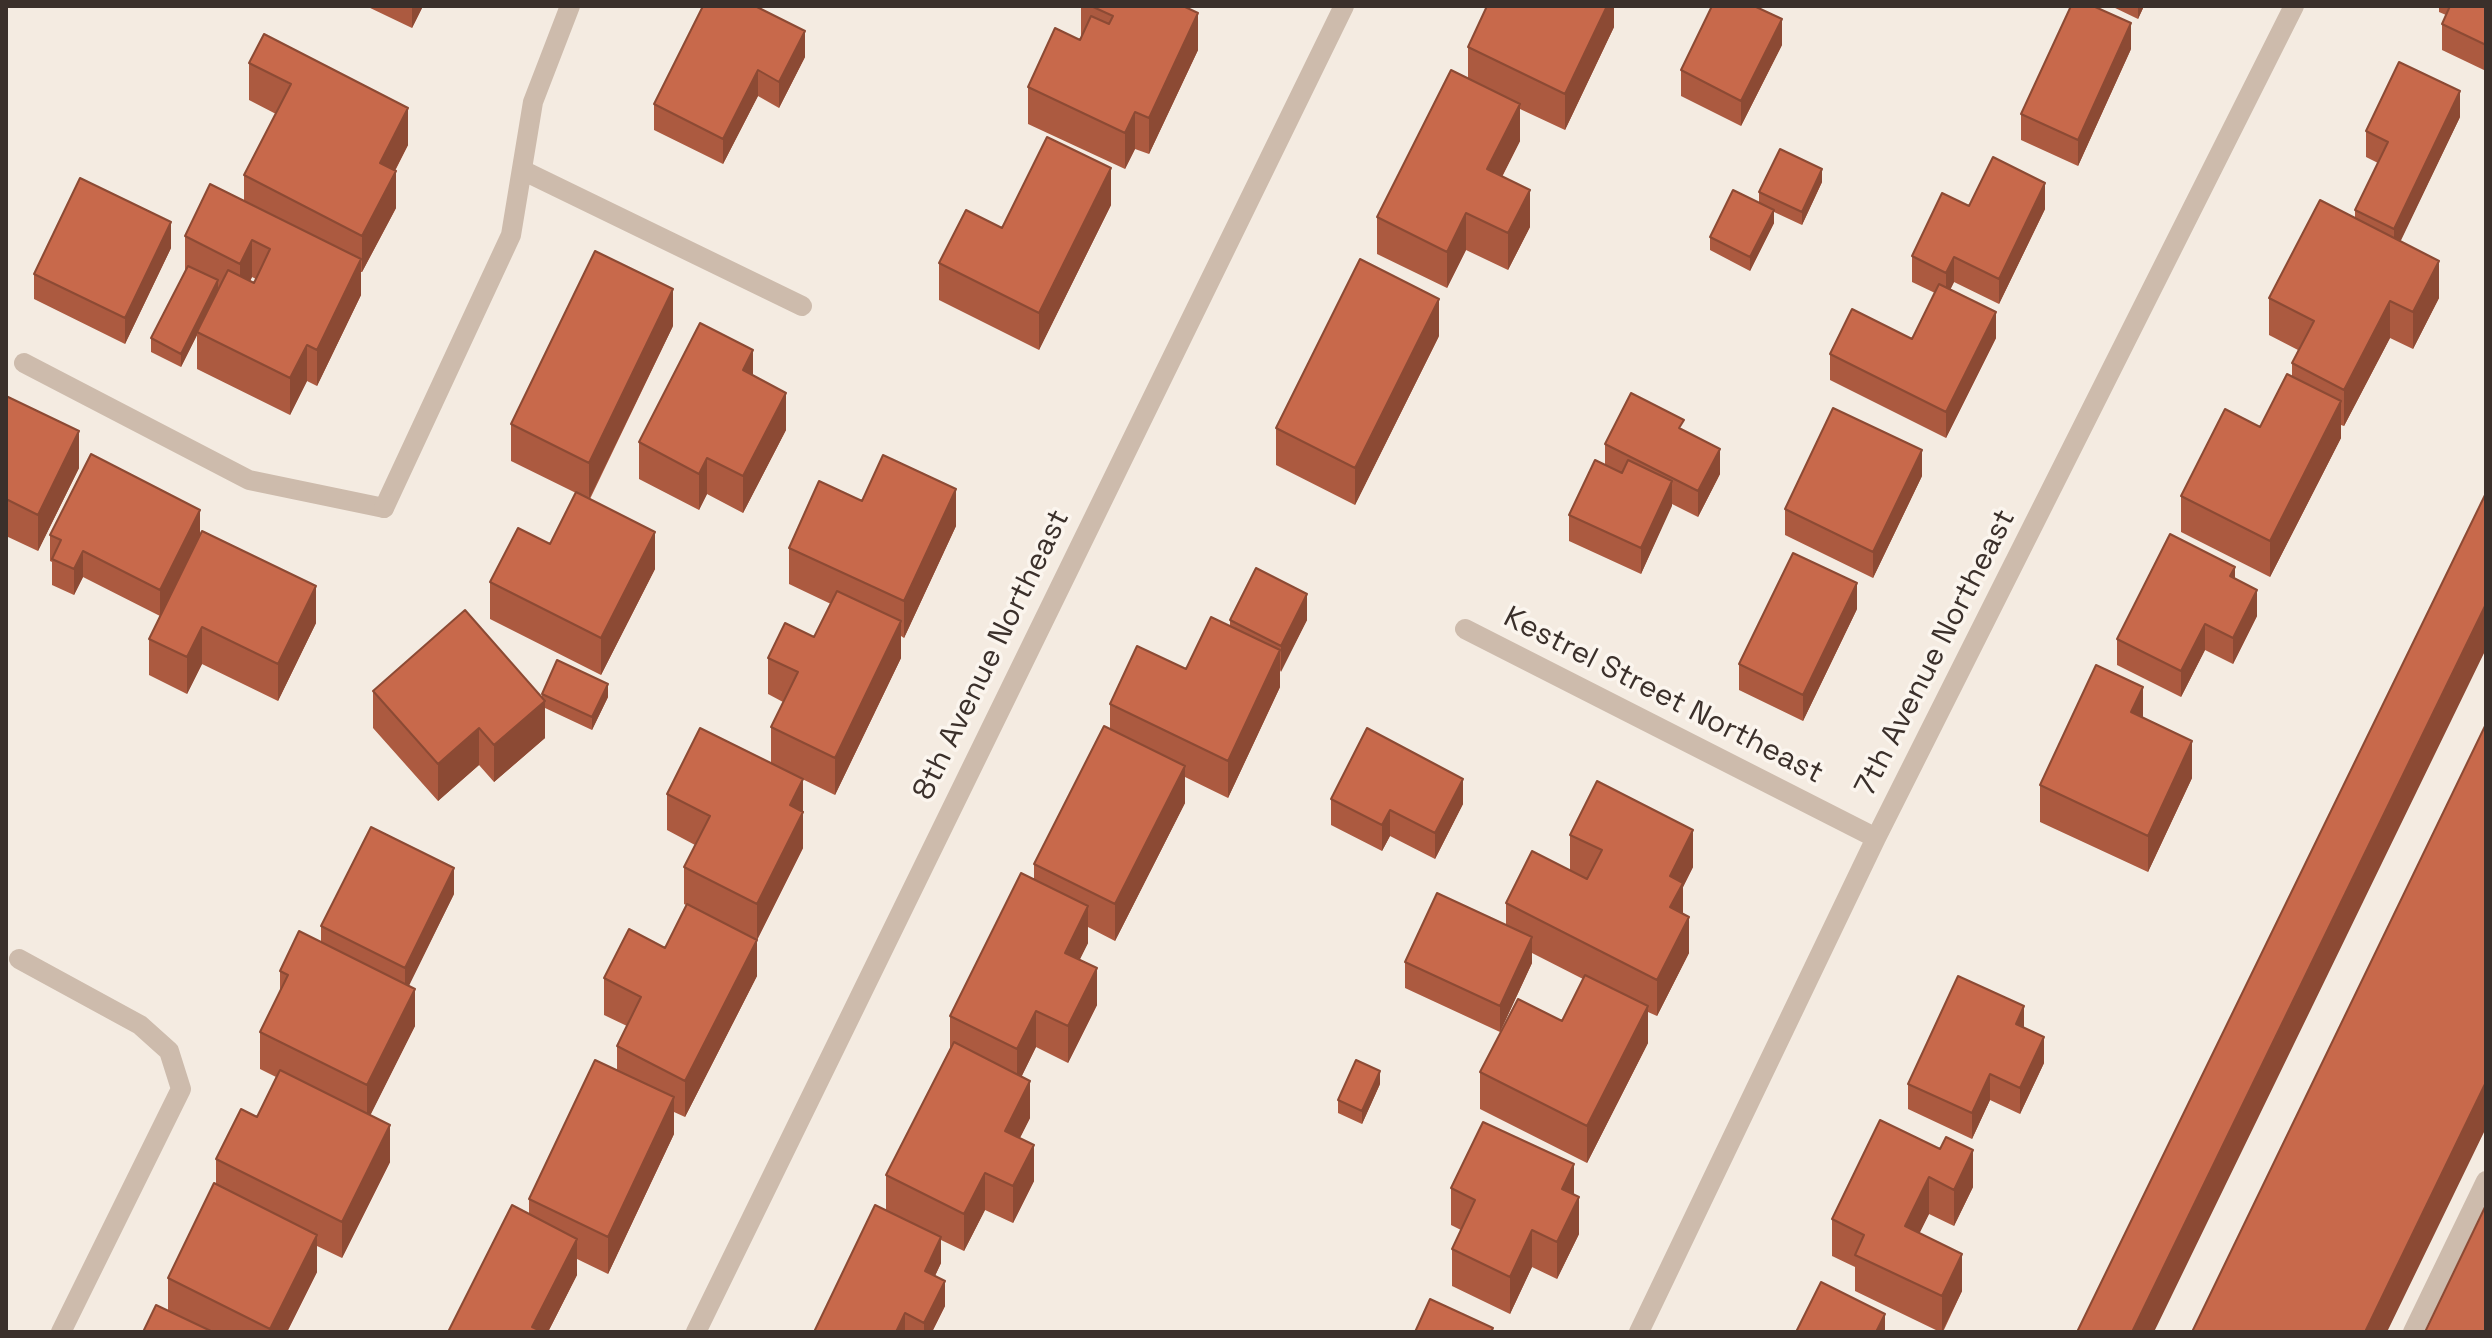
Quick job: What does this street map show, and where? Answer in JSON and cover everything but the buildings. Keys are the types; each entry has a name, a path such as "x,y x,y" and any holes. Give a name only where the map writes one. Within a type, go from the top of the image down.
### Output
{"street":[{"path":"24,363 249,480 384,508 511,235 533,102 570,6"},
{"name":"8th Avenue Northeast","path":"696,1332 1344,6"},
{"name":"7th Avenue Northeast","path":"1639,1332 1876,838 2294,6"},
{"path":"522,170 802,306"},
{"name":"Kestrel Street Northeast","path":"1465,629 1876,838"},
{"path":"19,959 140,1025 169,1051 181,1089 61,1332"},
{"path":"2413,1332 2486,1181"}]}
